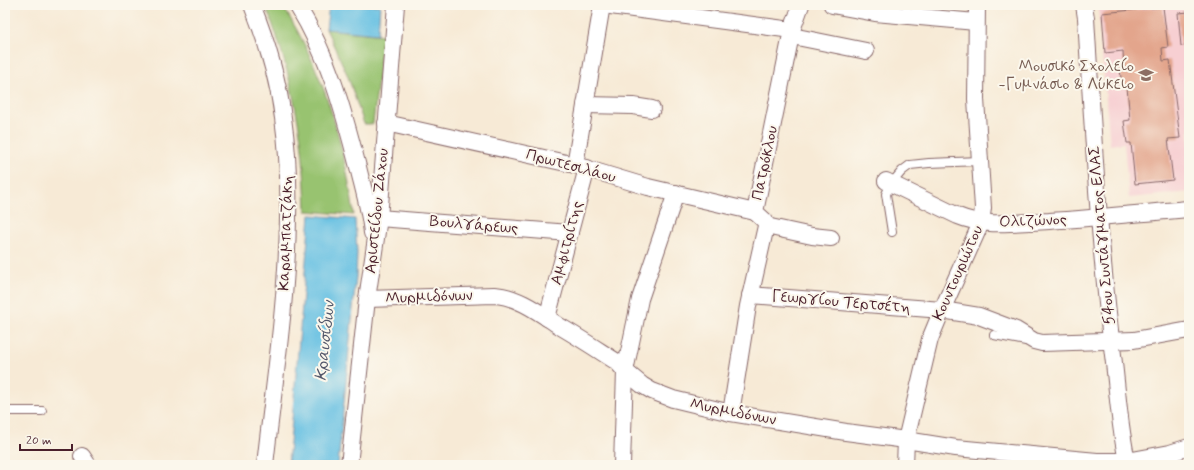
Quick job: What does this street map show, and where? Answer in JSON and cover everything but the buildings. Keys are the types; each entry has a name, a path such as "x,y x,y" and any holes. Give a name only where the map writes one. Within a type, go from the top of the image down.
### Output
{"street":[{"name":"Καραμπατζάκη","path":"252,5 264,34 275,73 283,118 288,172 287,247 284,300 264,465"},
{"path":"297,5 318,42 332,75 341,102 361,180 372,231 372,262"},
{"name":"Αριστείδου Ζάχου","path":"350,465 367,299 379,218 396,5"},
{"path":"602,5 792,33 866,51"},
{"name":"Αμφιτρίτης","path":"547,318 570,233 581,166 585,105 602,5"},
{"name":"Πατρόκλου","path":"731,413 750,295 766,226 764,221 755,212 792,33 801,5"},
{"path":"832,5 881,13 976,22"},
{"name":"Κουντουριώτου","path":"905,465 906,440 930,339 981,223 983,208 976,99 977,5"},
{"name":"54ου Συντάγματος ΕΛΑΣ","path":"1084,5 1098,218 1111,341 1127,463"},
{"path":"585,105 633,106 652,109"},
{"name":"Πρωτεσιλάου","path":"386,123 581,166 648,187 755,212"},
{"name":"Ολιζώνος","path":"888,183 969,221 981,223 1098,218 1189,209"},
{"path":"622,465 625,371 640,299 676,193"},
{"name":"Βουλγάρεως","path":"379,218 570,233"},
{"path":"766,226 812,236 831,238"},
{"name":"Μυρμιδόνων","path":"367,299 500,295 516,300 617,362 625,371 642,385 662,396 688,404 731,413 956,448 1098,461 1127,463 1189,447"},
{"name":"Γεωργίου Τερτσέτη","path":"750,295 942,310 985,318 1016,330 1034,341 1042,343 1134,340 1189,330"}],"lane":[{"path":"892,232 886,194 888,183 902,171 910,165 980,161"},
{"path":"994,336 1042,343"},
{"path":"5,411 42,411"}],"shaded area":[{"name":"Μουσικό Σχολείο -Γυμνάσιο & Λύκειο","path":"1189,5 1189,192 1129,198 1124,143 1110,145 1098,7"}],"green space":[{"path":"265,5 282,5 309,54 330,106 338,133 350,188 354,215 306,211 302,149 295,106 282,54"},
{"path":"326,29 383,35 373,124 364,124 347,74"}],"water":[{"path":"329,5 380,5 378,34 326,29"},
{"name":"Κραυσίδων","path":"310,215 355,219 357,252 356,277 338,465 288,465"}],"place":[{"name":"Μουσικό Σχολείο -Γυμνάσιο & Λύκειο","path":"1146,75"}]}
